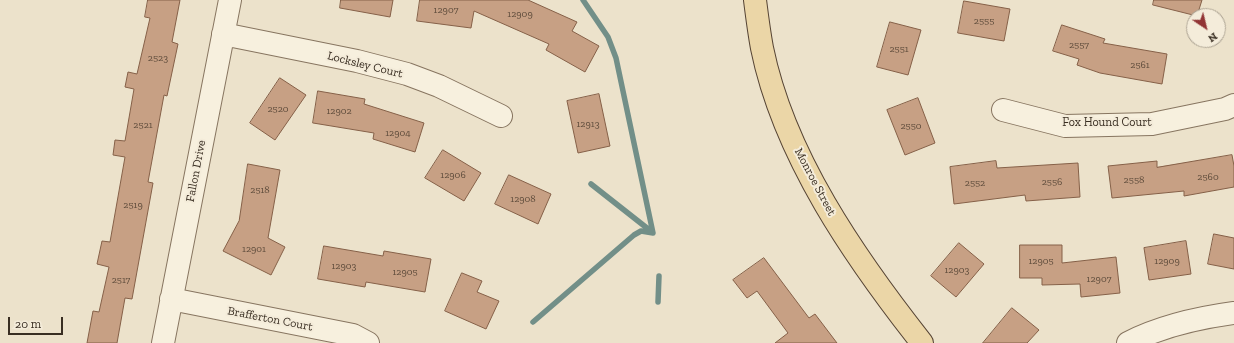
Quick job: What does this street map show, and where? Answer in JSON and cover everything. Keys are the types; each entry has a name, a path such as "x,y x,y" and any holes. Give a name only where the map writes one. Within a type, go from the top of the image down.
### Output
{"main road":[{"name":"Monroe Street","path":"754,0 762,49 774,90 788,129 807,169 856,253 877,284 922,343"}],"street":[{"name":"Fallon Drive","path":"163,343 230,0"},
{"name":"Locksley Court","path":"223,34 357,61 407,74 439,86 501,116"},
{"name":"Fox Hound Court","path":"1003,110 1065,126 1152,124 1225,109 1234,105"},
{"name":"Brafferton Court","path":"171,299 353,335 368,343"},
{"path":"1128,343 1182,322 1234,313"}],"building":[{"path":"148,0 180,0 172,42 178,44 167,96 164,95 148,182 153,183 132,299 125,298 117,343 87,343 93,311 99,312 109,267 97,264 102,241 110,242 125,157 113,155 115,140 125,141 134,89 125,87 128,72 137,74 150,18 145,17"},
{"path":"341,0 393,0 390,17 340,8"},
{"path":"420,0 528,0 577,22 572,31 599,46 585,72 546,50 549,44 474,11 471,28 417,21"},
{"path":"1154,0 1202,0 1200,8 1186,8 1186,13 1153,5"},
{"path":"964,1 1010,9 1004,41 958,33"},
{"path":"890,22 921,30 908,75 877,67"},
{"path":"1062,25 1105,39 1103,43 1167,54 1162,84 1100,73 1077,65 1079,59 1053,51"},
{"path":"280,78 306,95 275,140 250,123"},
{"path":"318,91 365,99 364,104 424,123 415,152 373,139 374,133 313,123"},
{"path":"599,94 610,146 578,153 567,101"},
{"path":"918,98 935,143 905,155 887,110"},
{"path":"443,150 481,173 464,201 425,178"},
{"path":"1232,155 1234,166 1234,187 1184,196 1184,191 1112,198 1108,166 1157,161 1157,167"},
{"path":"996,161 997,168 1078,163 1080,197 1026,201 1025,195 954,204 950,167"},
{"path":"248,164 280,170 268,238 285,247 271,275 223,251 239,221"},
{"path":"509,175 551,194 538,224 495,204"},
{"path":"1214,234 1234,238 1234,269 1208,264"},
{"path":"1186,241 1191,274 1149,280 1144,248"},
{"path":"959,243 984,264 956,297 931,276"},
{"path":"1020,245 1062,245 1062,263 1116,257 1120,293 1081,297 1080,284 1042,285 1042,278 1020,278"},
{"path":"324,246 383,256 384,251 431,259 425,292 366,282 365,287 318,279"},
{"path":"764,258 809,318 815,314 837,343 775,343 788,333 757,291 747,298 733,280"},
{"path":"462,273 482,281 477,292 499,301 486,329 445,311"},
{"path":"1012,308 1039,330 1027,343 983,343"}],"waterway":[{"path":"583,0 608,37 616,58 653,233"},
{"path":"591,184 652,232"},
{"path":"533,322 634,235 641,231 653,233"},
{"path":"658,302 659,276"}]}
